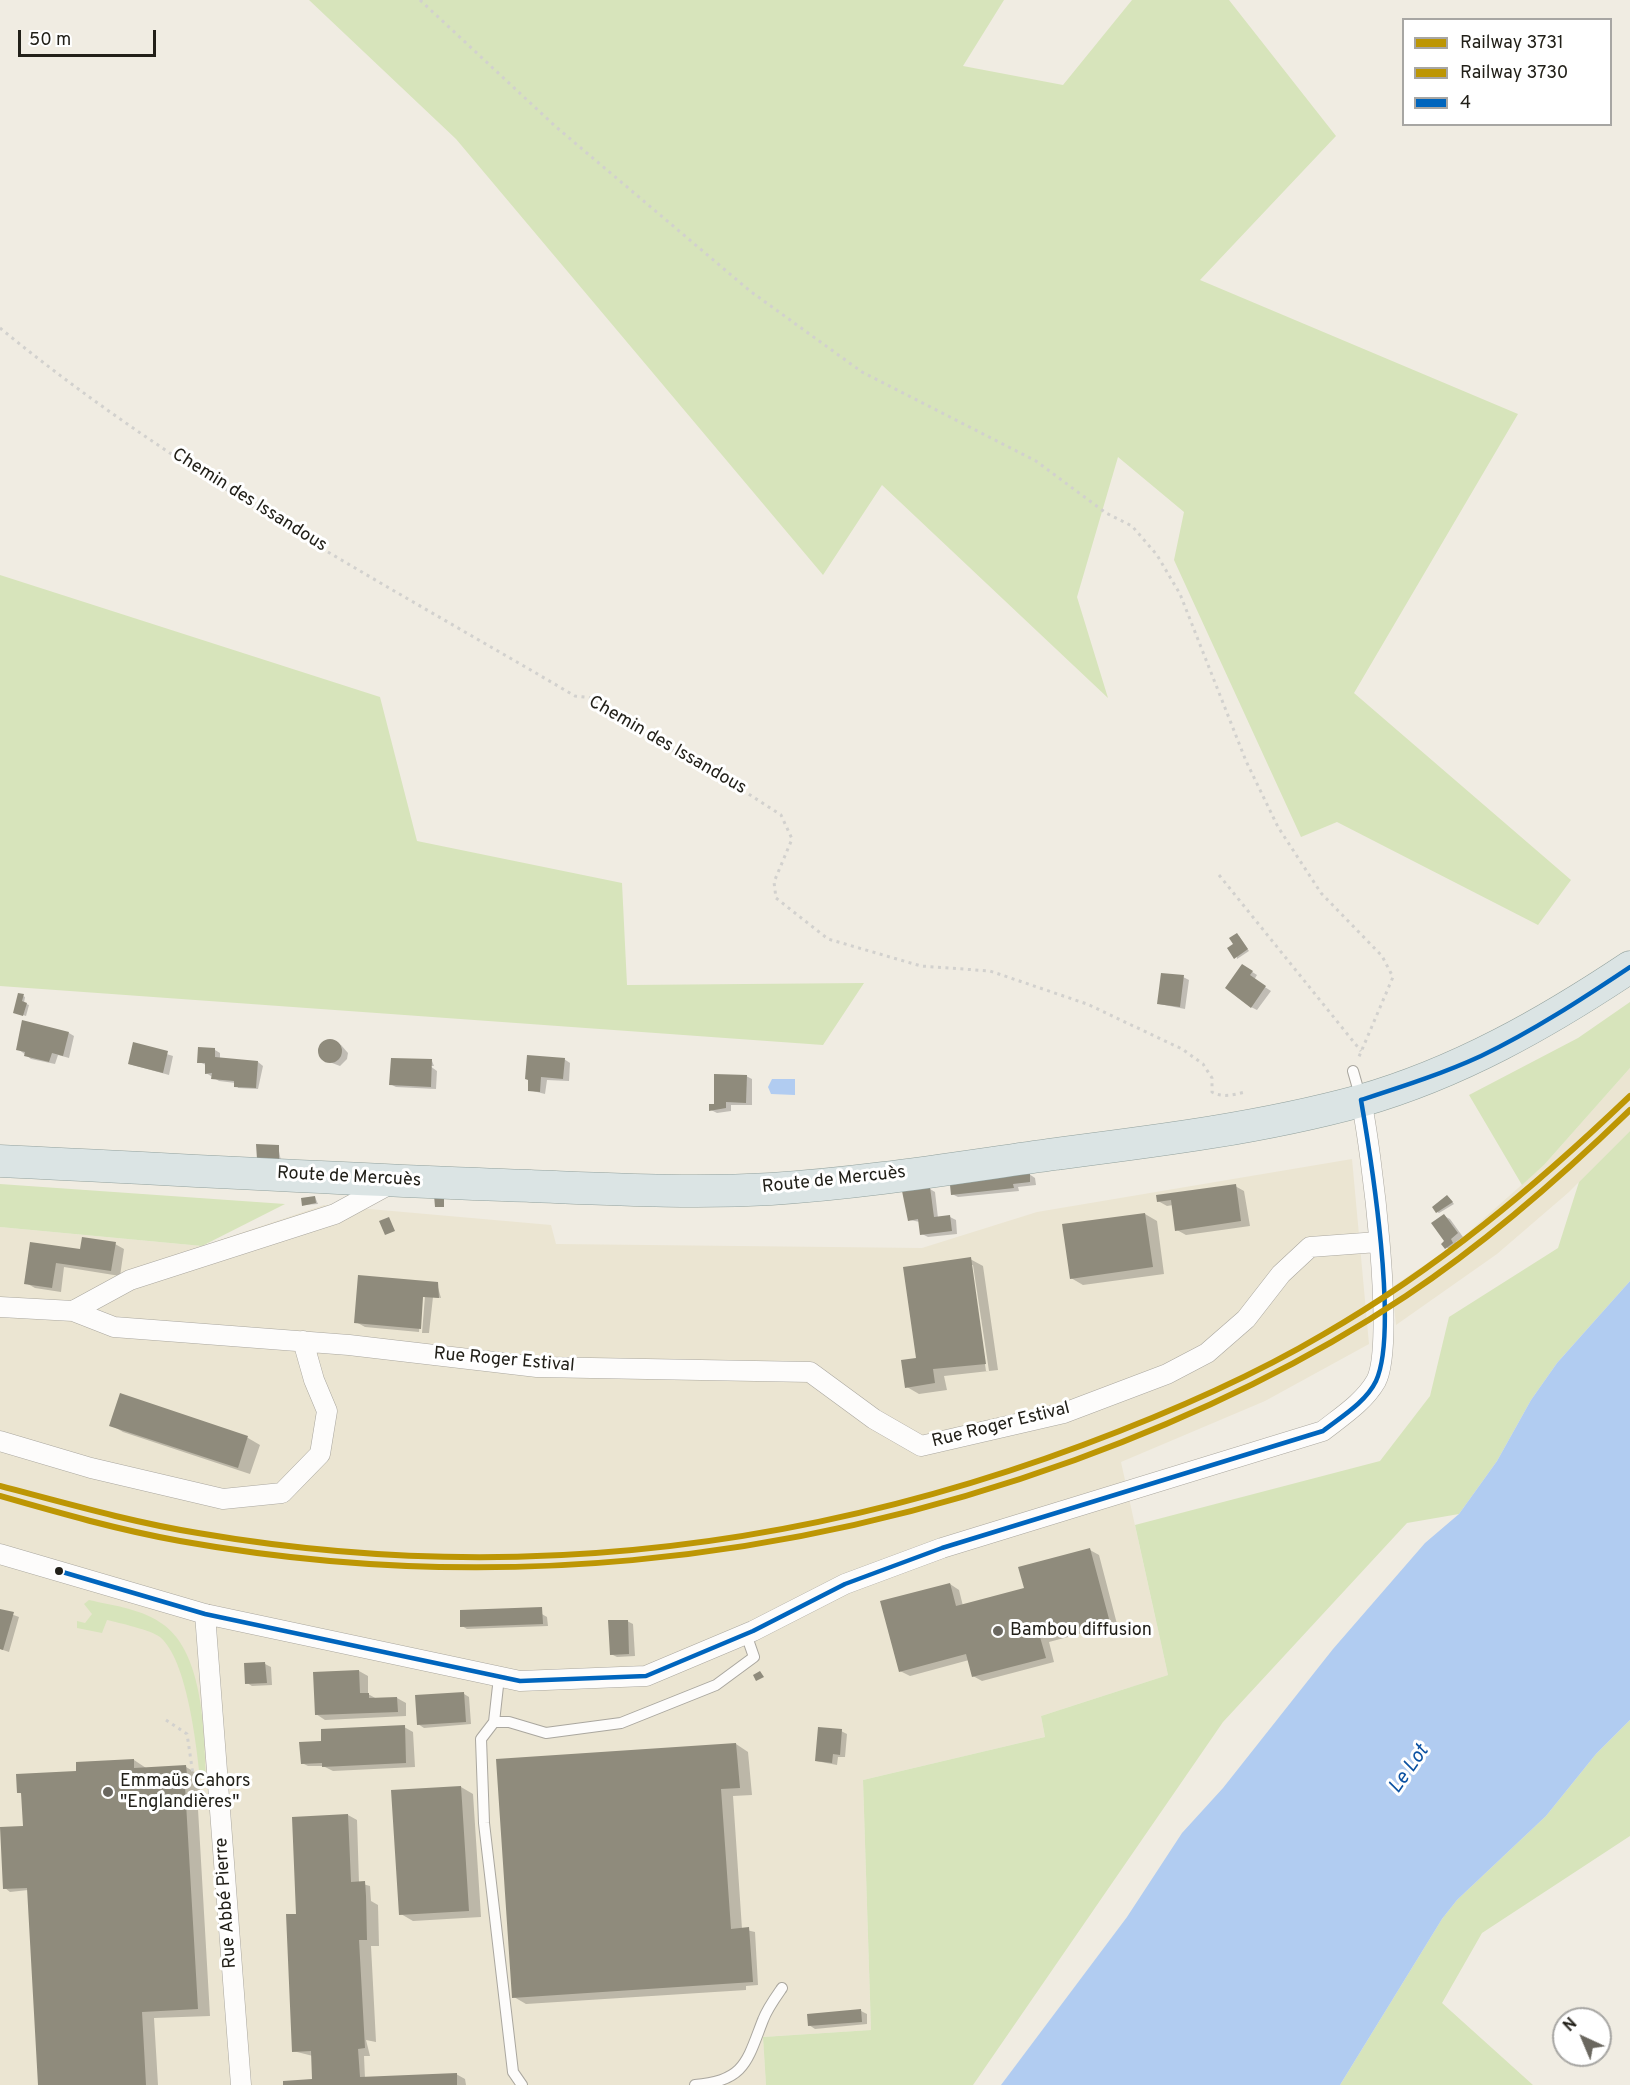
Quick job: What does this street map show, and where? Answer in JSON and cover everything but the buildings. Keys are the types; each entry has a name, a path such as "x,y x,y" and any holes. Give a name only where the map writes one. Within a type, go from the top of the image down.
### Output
{"main road":[{"name":"Route de Mercuès","path":"0,1161 394,1181 681,1191 773,1189 894,1176 1130,1144 1269,1121 1357,1086 1424,1079 1494,1049 1571,1007 1630,967"}],"street":[{"path":"0,1554 205,1614 519,1681 646,1676 746,1634 845,1584 942,1548 1323,1431 1354,1407 1377,1379 1384,1342 1382,1271 1357,1086"},
{"path":"73,1311 130,1280 335,1214 394,1181"},
{"name":"Rue Roger Estival","path":"0,1307 73,1311 114,1327 303,1341 537,1367 810,1372 874,1419 921,1446 1064,1413 1167,1374 1207,1353 1246,1319 1281,1274 1310,1247 1378,1242"},
{"path":"0,1441 91,1468 223,1499 282,1493 320,1454 327,1411 314,1380 303,1341"},
{"name":"Rue Abbé Pierre","path":"205,1614 241,2085"}],"lane":[{"path":"494,1722 509,1722 546,1733 571,1732 621,1723 716,1685 754,1658 746,1634"},
{"path":"499,1677 494,1722 481,1739 484,1823 513,2072 522,2085"},
{"path":"695,2085 712,2084 730,2077 751,2057 764,2018 782,1988"}],"path":[{"path":"420,0 555,126 750,291 862,372 1036,461 1106,513 1131,526 1157,555 1180,594 1246,761 1278,827 1321,892 1382,956 1394,977 1362,1052 1357,1086"},
{"name":"Chemin des Issandous","path":"0,328 63,380 250,505 575,696 592,698 652,740 707,767 781,815 792,839 774,882 776,898 828,939 921,966 990,971 1087,1004 1182,1049 1203,1064 1212,1078 1212,1092 1231,1096 1245,1092"},
{"path":"1219,875 1362,1052"},
{"path":"166,1720 187,1734 194,1781 201,1787 218,1794"}],"shaded area":[{"path":"1630,1068 1630,1131 1569,1192 1497,1254 1396,1325 1392,1287 1454,1245 1544,1165"},
{"path":"1352,1159 1369,1344 1265,1401 1121,1462 1168,1675 1041,1716 1045,1737 863,1780 871,2030 763,2037 766,2085 0,2085 0,1227 202,1246 324,1205 551,1225 556,1244 922,1248 1037,1212"}],"green space":[{"path":"309,0 1004,0 963,66 1063,85 1132,0 1229,0 1336,136 1200,280 1518,414 1354,693 1571,880 1538,925 1337,822 1301,837 1174,560 1184,512 1118,457 1077,597 1108,698 882,485 823,575 456,139"},
{"path":"0,575 380,697 417,841 622,883 627,985 864,983 823,1045 0,986"},
{"path":"1630,1002 1630,1068 1544,1165 1522,1185 1469,1095 1578,1038"},
{"path":"1630,1131 1630,1281 1557,1363 1531,1400 1497,1461 1459,1514 1407,1523 1223,1722 973,2085 766,2085 763,2037 871,2030 863,1780 1045,1737 1041,1716 1168,1675 1135,1525 1380,1461 1430,1396 1449,1317 1558,1248 1579,1182"},
{"path":"0,1184 285,1204 202,1246 0,1227"},
{"path":"89,1600 147,1615 164,1625 177,1638 187,1655 199,1696 206,1778 200,1777 189,1703 177,1664 169,1648 156,1634 107,1620 102,1633 77,1628 77,1621 85,1623 92,1614 84,1604"},
{"path":"1630,1720 1630,1836 1482,1933 1442,2003 1533,2085 1340,2085 1442,1919 1457,1900 1546,1816 1596,1754"}],"water":[{"path":"772,1079 795,1079 795,1095 771,1094 768,1087"},
{"name":"Le Lot","path":"1630,1281 1630,1720 1596,1754 1546,1816 1457,1900 1442,1919 1340,2085 1001,2085 1127,1917 1182,1833 1223,1788 1333,1649 1425,1543 1459,1514 1497,1461 1531,1400 1557,1363"}],"rail line":[{"name":"3731","path":"0,1486 173,1529 311,1549 424,1556 536,1556 646,1549 757,1534 866,1511 975,1482 1083,1445 1206,1395 1266,1366 1366,1309 1446,1254 1522,1194 1630,1096"},
{"name":"3730","path":"0,1496 67,1515 180,1541 293,1557 407,1566 520,1567 632,1560 744,1546 856,1525 966,1496 1075,1460 1203,1408 1287,1367 1367,1321 1465,1254 1550,1184 1630,1110"}],"transit line":[{"name":"4","path":"1361,1100 1481,1056 1575,1003 1630,967"},
{"name":"4","path":"59,1571 205,1614 520,1681 646,1676 753,1631 845,1584 942,1548 1323,1431 1352,1409 1366,1396 1376,1381 1382,1357 1385,1324 1381,1243 1361,1100"}],"place":[{"name":"Bambou diffusion","path":"998,1631"},
{"name":"Emmaüs Cahors \"Englandières\"","path":"108,1792"}]}
